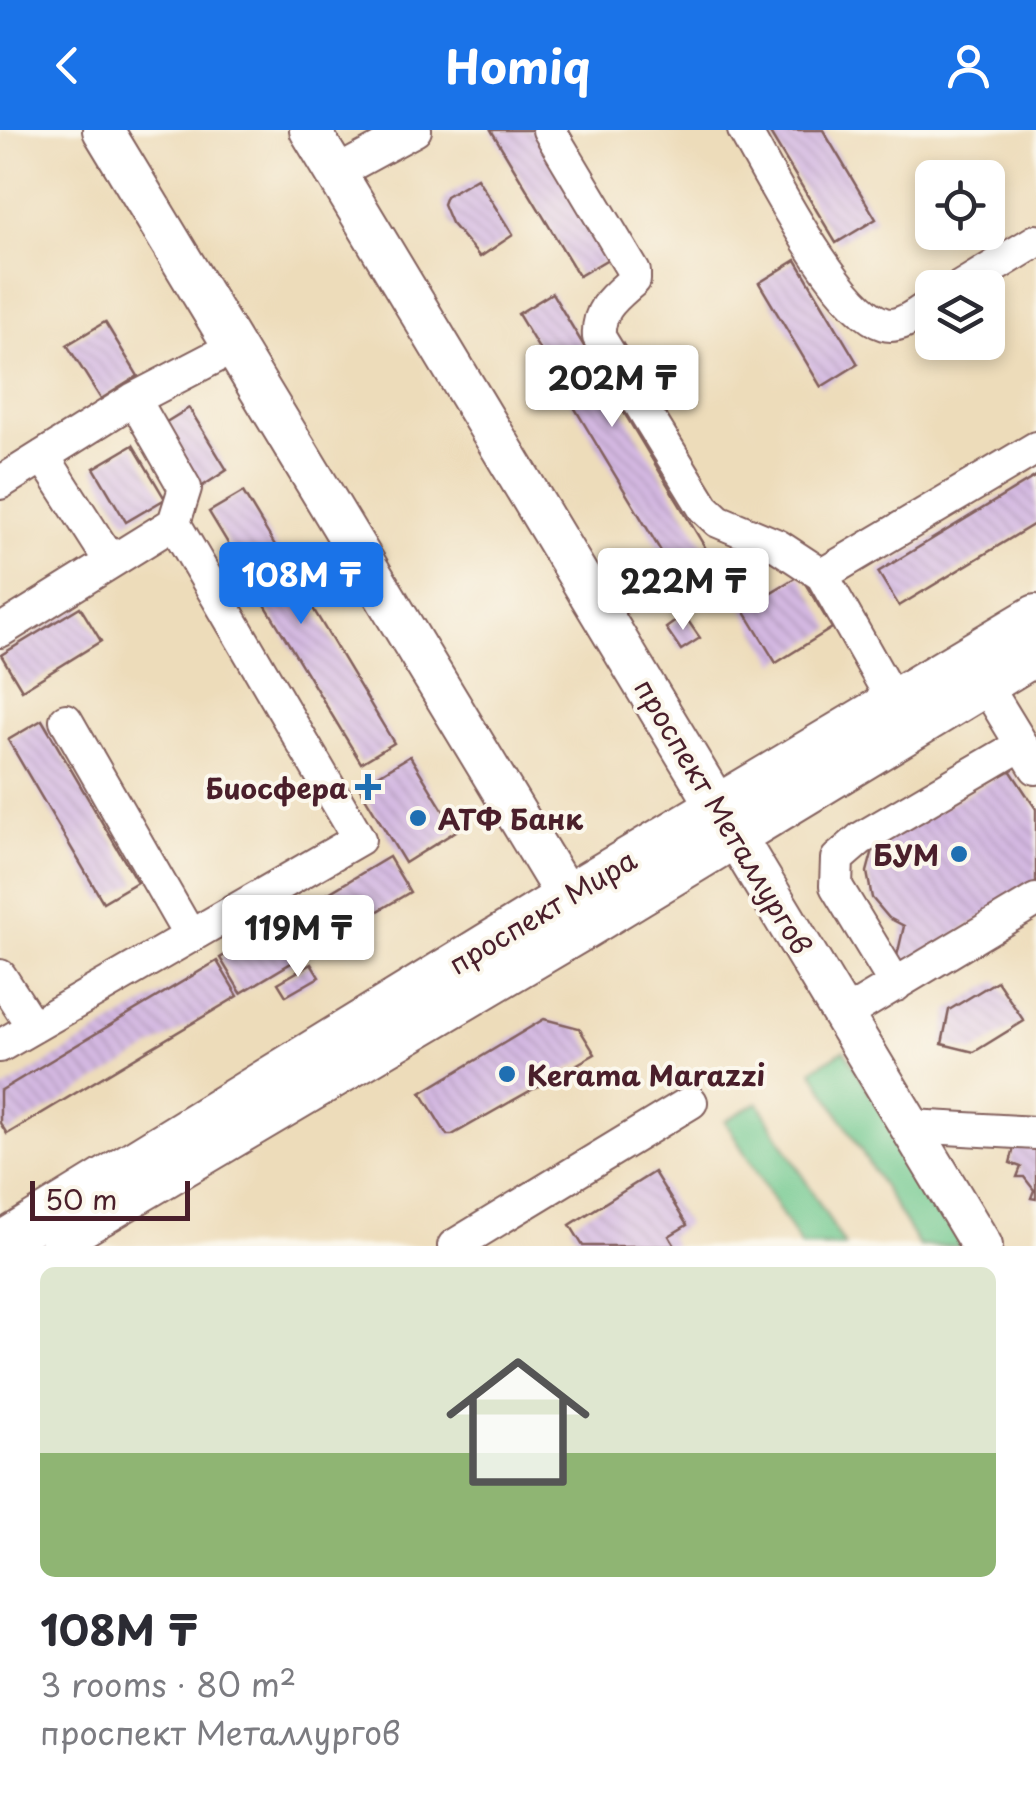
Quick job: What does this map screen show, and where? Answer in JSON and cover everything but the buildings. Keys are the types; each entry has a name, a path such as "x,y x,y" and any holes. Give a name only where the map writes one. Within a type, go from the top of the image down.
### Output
{"main road":[{"path":"102,130 576,912"},
{"name":"проспект Металлургов","path":"310,130 982,1246"},
{"path":"986,686 986,672 997,655 1036,618"},
{"name":"проспект Мира","path":"726,822 892,700 1036,618"},
{"name":"проспект Мира","path":"0,1243 168,1158 726,822 986,686 1036,655"},
{"name":"проспект Мира","path":"49,1246 168,1158"}],"street":[{"path":"336,173 414,130"},
{"path":"549,130 634,272 634,280 606,306 598,321 599,337 704,508 718,522 778,546 822,575 892,700"},
{"path":"744,130 807,240 859,308 884,324 900,323 915,314"},
{"path":"989,270 1036,241"},
{"path":"0,483 134,399 236,346"},
{"path":"0,631 174,522 184,488 134,399"},
{"path":"822,575 1036,448"},
{"path":"43,456 111,562"},
{"path":"0,1046 359,839 174,522"},
{"path":"896,985 836,886 837,859 860,839 1029,756 986,686"},
{"path":"66,720 190,936"},
{"path":"844,1015 1036,900"},
{"path":"0,976 33,1027"},
{"path":"454,1246 691,1102"},
{"path":"911,1126 1036,1133"}],"green space":[{"path":"844,1050 964,1246 919,1246 812,1070"},
{"path":"758,1102 845,1246 801,1246 725,1121"}],"place":[{"name":"Биосфера","path":"368,787"},
{"name":"АТФ Банк","path":"418,818"},
{"name":"БУМ","path":"959,854"},
{"name":"Kerama Marazzi","path":"507,1074"}]}
